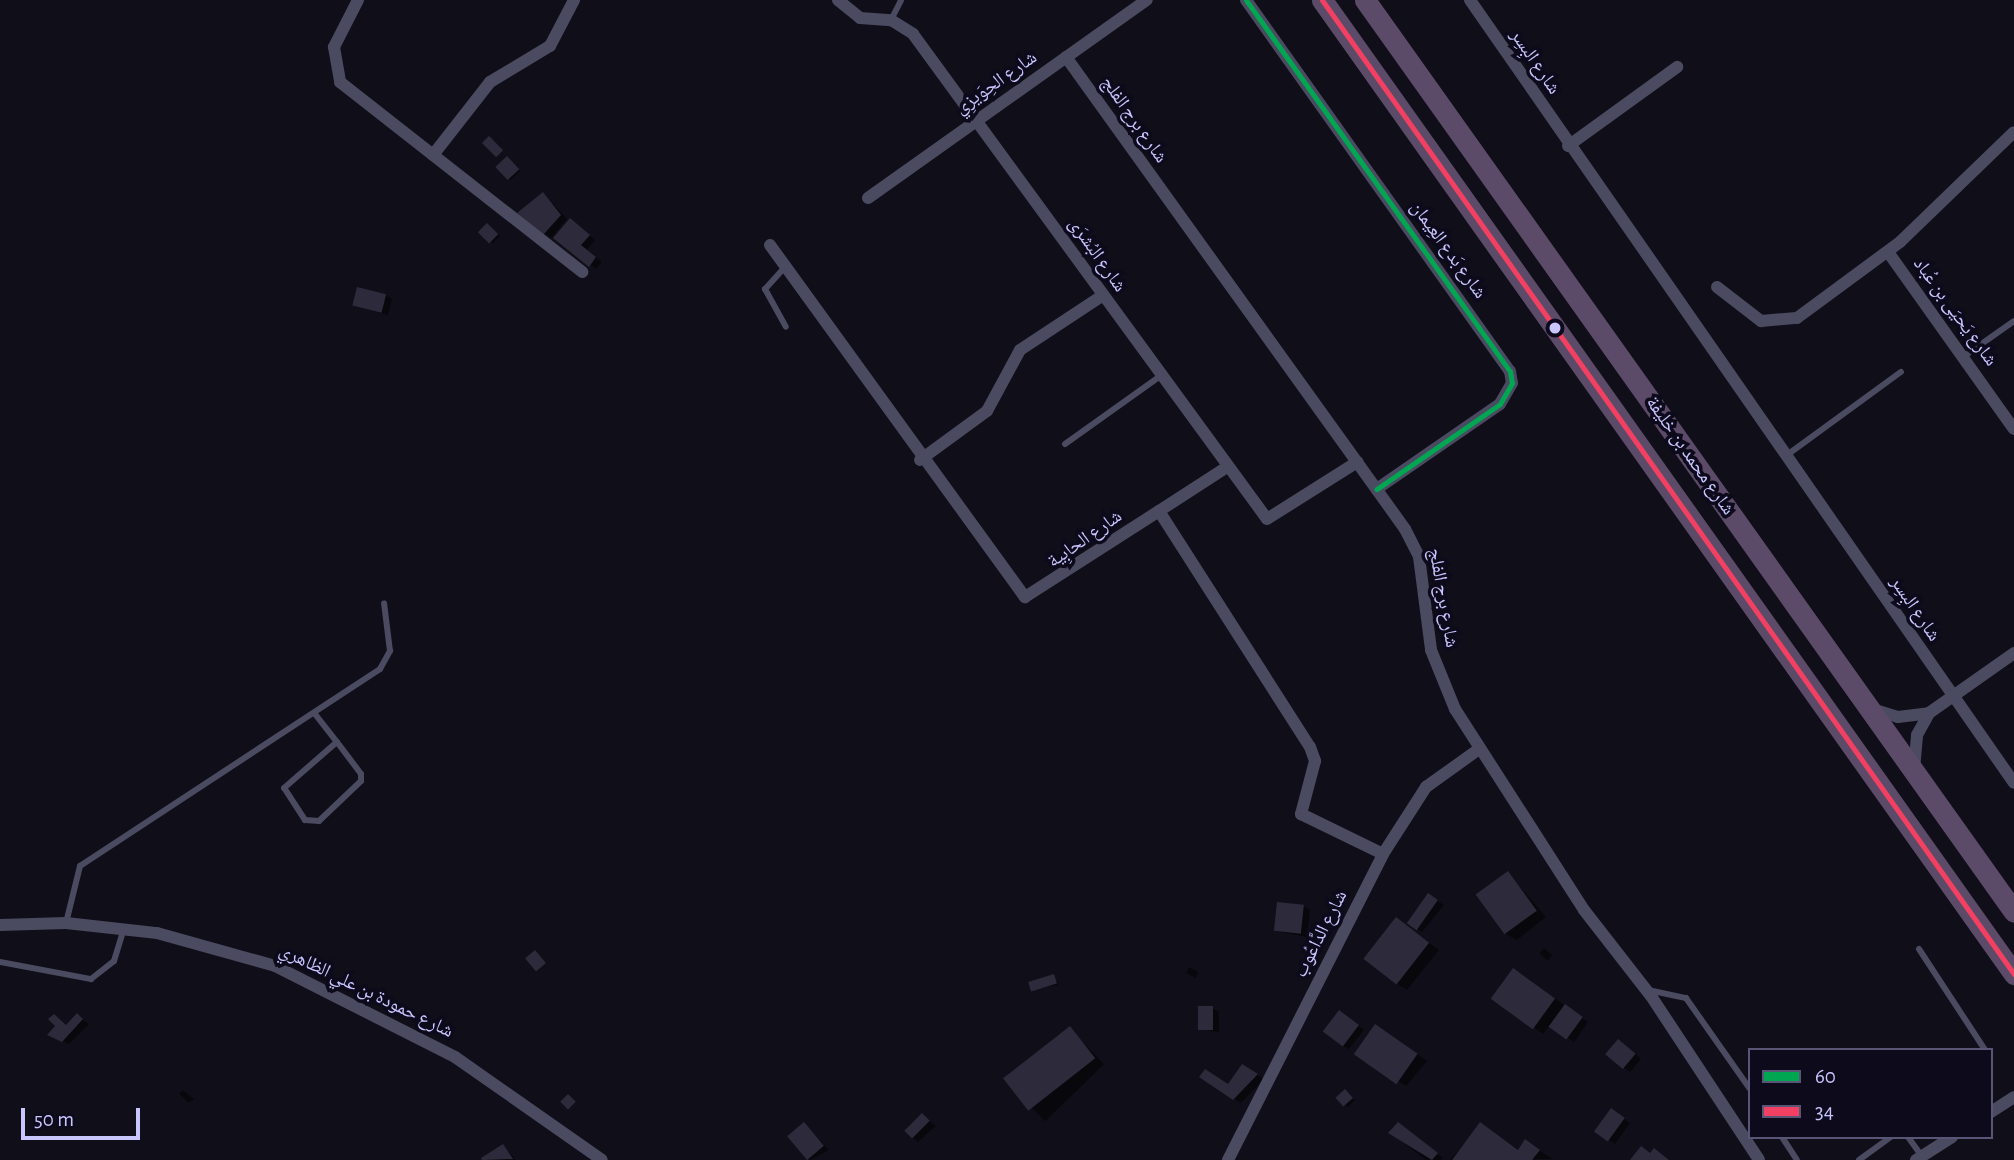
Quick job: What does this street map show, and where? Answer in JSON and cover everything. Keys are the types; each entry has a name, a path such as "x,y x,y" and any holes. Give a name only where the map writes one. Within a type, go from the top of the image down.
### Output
{"highway":[{"name":"شارع محمد بن خليفة","path":"1322,0 2014,974"},
{"name":"شارع محمد بن خليفة","path":"1365,0 2014,912"}],"street":[{"path":"358,0 334,47 334,72 433,155 582,272"},
{"path":"433,155 490,82 550,46 574,0"},
{"path":"838,0 860,18 891,20"},
{"name":"شارع الحِوَيزِي","path":"868,198 1147,0"},
{"name":"شارع بَدع العِيمان","path":"1246,0 1510,371 1509,395 1500,404 1377,489"},
{"name":"شارع البِسِر","path":"1470,0 2014,783"},
{"name":"شارع البُشرَى","path":"891,20 913,34 978,119 1159,377 1267,519 1357,462"},
{"name":"شارع برج الفلج","path":"1066,57 1377,489 1419,556 1431,650 1479,749 1584,910 1646,990 1759,1160"},
{"path":"1569,146 1677,68"},
{"path":"1717,287 1761,321 1786,323 1888,252 2014,132"},
{"name":"شارع الحابِية","path":"769,245 920,460 1025,597 1158,511"},
{"name":"شارع يَحيَى بن عُباد","path":"1888,252 2014,429"},
{"path":"920,460 988,411 1020,351 1102,296"},
{"path":"1227,467 1158,511 1310,747 1315,761 1301,814 1383,854"},
{"path":"1868,706 1898,717 1929,713 2014,653"},
{"path":"1915,772 1914,747 1929,713"},
{"name":"شارع الدَّاعُوب","path":"1228,1160 1383,854 1426,787 1479,749"},
{"name":"شارع حمودة بن علي الظاهري","path":"0,925 66,923 196,940 319,985 488,1077 603,1160"},
{"path":"1993,1111 2014,1097"},
{"path":"1919,1158 1949,1139"}],"lane":[{"path":"891,20 901,0"},
{"path":"785,267 765,289 786,327"},
{"path":"1963,357 2014,321"},
{"path":"1787,455 1901,372"},
{"path":"1065,444 1159,377"},
{"path":"66,923 69,889 80,866 315,714 387,660 384,603"},
{"path":"315,714 337,742 361,774 359,787 319,821 305,820 284,788 337,742"},
{"path":"0,962 91,979 114,961 124,929"},
{"path":"1919,949 1984,1048"},
{"path":"1646,990 1686,998 1748,1086"},
{"path":"1783,1139 1797,1160"},
{"path":"1858,1160 1888,1139"},
{"path":"1909,1139 1919,1158"}],"building":[{"path":"489,136 503,150 496,157 482,143"},
{"path":"507,156 519,169 508,180 495,167"},
{"path":"543,192 561,215 543,235 517,213"},
{"path":"570,218 590,235 581,245 596,257 589,267 553,238"},
{"path":"487,223 498,234 489,244 478,232"},
{"path":"357,287 386,294 382,313 352,305"},
{"path":"1508,871 1537,911 1504,934 1476,895"},
{"path":"1428,893 1438,900 1417,930 1407,923"},
{"path":"1277,902 1304,905 1301,934 1274,931"},
{"path":"1396,917 1429,943 1396,985 1363,959"},
{"path":"535,950 546,963 536,971 525,958"},
{"path":"1513,968 1555,999 1533,1029 1491,999"},
{"path":"1054,974 1057,984 1031,991 1028,982"},
{"path":"1565,1004 1583,1017 1566,1040 1549,1027"},
{"path":"1198,1006 1213,1006 1213,1030 1198,1030"},
{"path":"1339,1010 1359,1025 1343,1047 1323,1032"},
{"path":"77,1013 83,1019 62,1042 47,1035 55,1026 48,1019 54,1014 66,1025"},
{"path":"1375,1024 1418,1054 1396,1084 1354,1054"},
{"path":"1070,1026 1095,1058 1028,1111 1003,1078"},
{"path":"1618,1039 1636,1054 1623,1069 1605,1054"},
{"path":"1242,1064 1258,1074 1233,1100 1199,1077 1205,1069 1228,1084"},
{"path":"1345,1089 1353,1098 1343,1107 1335,1098"},
{"path":"568,1094 576,1102 568,1110 560,1102"},
{"path":"1611,1108 1625,1118 1608,1141 1594,1131"},
{"path":"922,1113 930,1121 912,1138 904,1131"},
{"path":"804,1122 824,1146 807,1160 787,1136"},
{"path":"1398,1122 1438,1153 1432,1160 1388,1133"},
{"path":"1480,1122 1518,1150 1525,1139 1540,1150 1532,1160 1452,1160"},
{"path":"503,1144 513,1159 482,1160 481,1158"},
{"path":"1641,1146 1650,1153 1654,1148 1669,1160 1630,1160"}],"transit line":[{"name":"60","path":"1246,0 1510,371 1512,383 1500,404 1377,489"},
{"name":"34","path":"1322,0 2014,974"}]}
